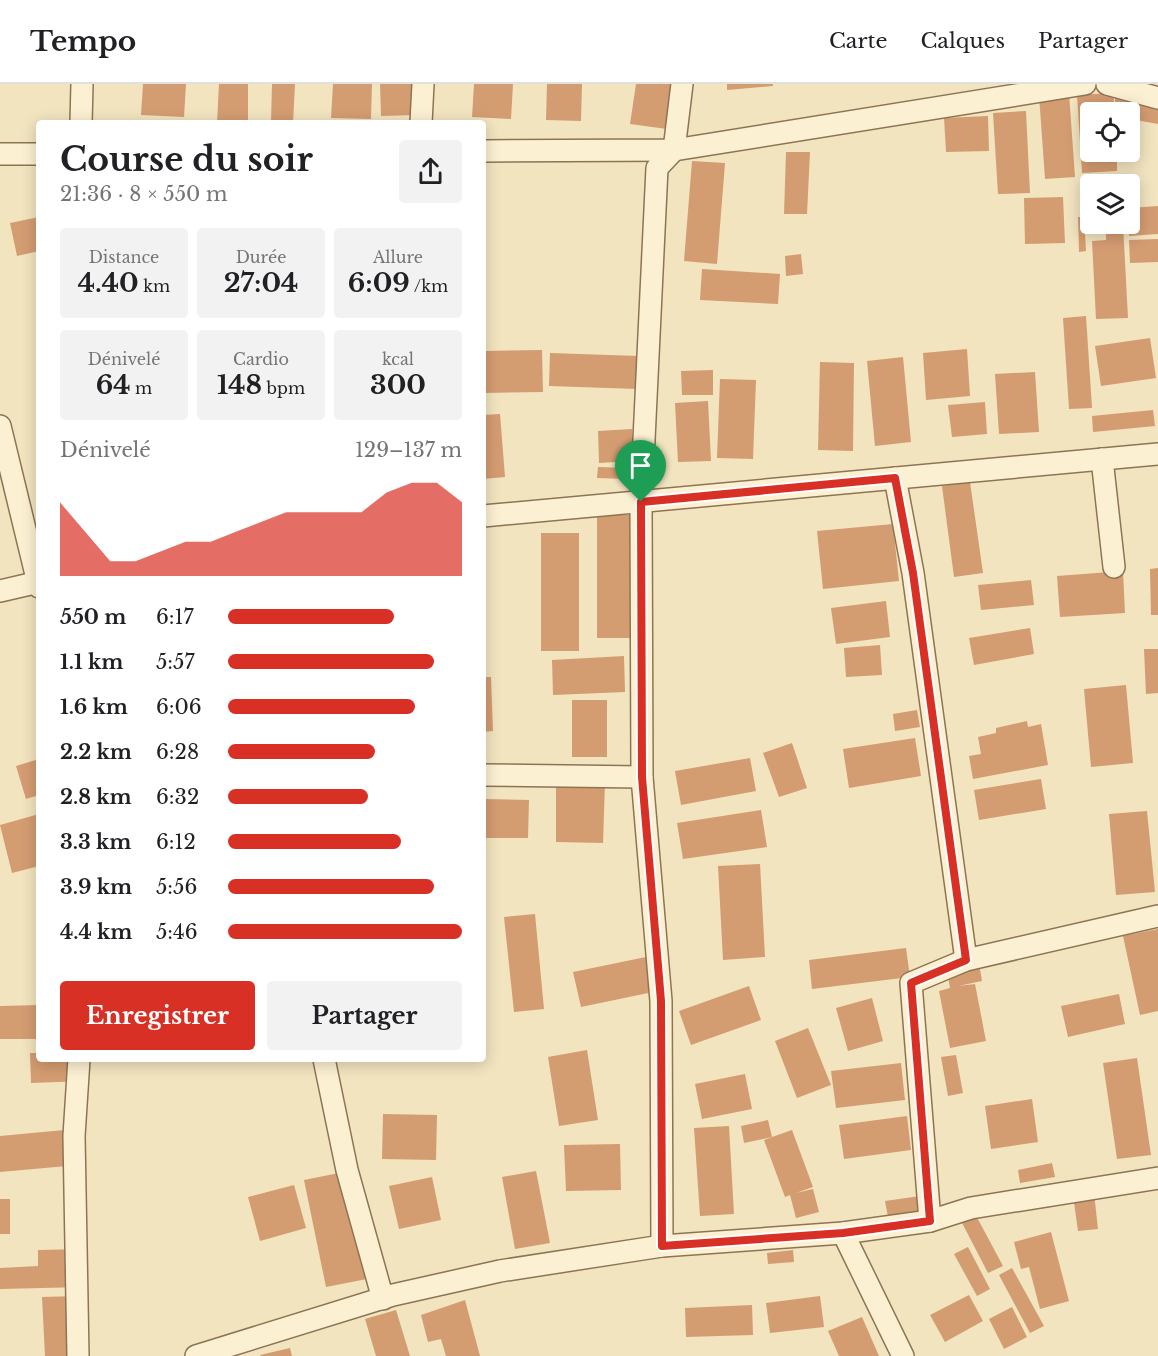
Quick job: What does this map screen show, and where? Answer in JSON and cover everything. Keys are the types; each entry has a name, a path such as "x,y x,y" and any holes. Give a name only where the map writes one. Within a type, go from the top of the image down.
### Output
{"street":[{"path":"81,120 82,84"},
{"path":"421,120 423,84"},
{"path":"662,1246 661,1001 642,777 641,502 657,168 674,150 682,84"},
{"path":"486,151 674,150 997,91 1085,84"},
{"path":"1107,84 1158,98"},
{"path":"0,154 36,154"},
{"path":"0,426 36,572"},
{"path":"486,516 1158,454"},
{"path":"1102,459 1114,567"},
{"path":"895,478 913,573 966,960"},
{"path":"0,591 36,585"},
{"path":"486,775 642,777"},
{"path":"930,1221 911,983 966,960 1158,916"},
{"path":"78,1356 74,1136 79,1062"},
{"path":"325,1062 347,1170 383,1299"},
{"path":"195,1356 383,1299 500,1271 662,1246 843,1233 930,1221 970,1208 1158,1178"},
{"path":"843,1233 903,1356"}],"building":[{"path":"143,84 186,84 184,117 141,115"},
{"path":"219,84 248,84 248,120 217,120"},
{"path":"272,84 295,84 293,120 271,120"},
{"path":"333,84 372,84 371,119 331,118"},
{"path":"380,84 414,84 415,115 381,116"},
{"path":"474,84 513,84 511,119 472,117"},
{"path":"547,84 582,84 581,121 546,120"},
{"path":"636,84 673,84 667,129 630,124"},
{"path":"727,84 773,84 773,86 727,90"},
{"path":"1115,92 1158,101 1158,124 1140,121 1140,102 1115,102"},
{"path":"1069,93 1075,177 1045,179 1039,95"},
{"path":"1113,93 1114,102 1080,102 1080,142 1077,95"},
{"path":"1026,111 1030,193 998,194 993,113"},
{"path":"988,116 989,151 946,152 944,118"},
{"path":"786,152 810,152 807,214 784,214"},
{"path":"692,161 725,163 717,264 684,261"},
{"path":"1081,162 1117,162 1117,171 1082,173"},
{"path":"1063,197 1065,243 1025,244 1024,198"},
{"path":"1158,206 1158,234 1129,236 1129,234 1140,234 1140,207"},
{"path":"1078,217 1080,217 1080,234 1085,234 1086,251 1079,252"},
{"path":"36,218 36,252 17,256 10,223"},
{"path":"1106,234 1124,234 1128,318 1096,319 1092,241 1106,240"},
{"path":"1158,239 1158,262 1130,263 1129,240"},
{"path":"801,254 803,274 786,276 785,256"},
{"path":"702,269 780,274 778,304 700,300"},
{"path":"1086,316 1092,408 1069,409 1063,318"},
{"path":"1150,338 1156,378 1101,386 1095,346"},
{"path":"967,349 970,396 926,400 923,353"},
{"path":"542,350 543,392 486,393 486,351"},
{"path":"550,353 639,356 638,389 549,386"},
{"path":"903,357 911,442 875,446 867,361"},
{"path":"820,362 854,363 853,451 818,450"},
{"path":"713,370 713,395 682,395 681,371"},
{"path":"1035,372 1039,432 999,434 995,374"},
{"path":"720,379 756,380 753,459 717,458"},
{"path":"708,401 711,461 678,462 675,403"},
{"path":"985,402 987,434 952,437 948,405"},
{"path":"1153,410 1155,426 1093,432 1092,416"},
{"path":"500,414 505,477 486,479 486,415"},
{"path":"632,429 633,461 599,463 598,431"},
{"path":"598,467 628,468 628,479 597,478"},
{"path":"970,482 983,573 954,577 942,486"},
{"path":"597,515 632,515 633,638 597,638"},
{"path":"893,524 899,581 823,589 817,531"},
{"path":"541,533 579,533 579,651 541,651"},
{"path":"1158,568 1158,615 1151,615 1150,569"},
{"path":"1123,571 1125,613 1060,617 1057,576"},
{"path":"1031,580 1034,605 981,610 978,585"},
{"path":"886,601 890,637 836,644 831,608"},
{"path":"1030,628 1034,654 974,665 969,638"},
{"path":"880,645 882,675 846,677 844,648"},
{"path":"1144,649 1158,649 1158,693 1146,694"},
{"path":"624,656 625,692 553,695 552,660"},
{"path":"486,677 491,677 493,731 486,732"},
{"path":"1126,685 1133,763 1091,767 1084,689"},
{"path":"572,700 607,700 607,757 572,757"},
{"path":"917,710 920,727 895,731 893,714"},
{"path":"1027,721 1028,727 1041,724 1048,765 973,779 969,756 981,754 978,737 996,733 996,728"},
{"path":"915,738 921,776 849,788 843,749"},
{"path":"792,743 807,788 779,797 763,753"},
{"path":"750,758 756,791 681,805 675,771"},
{"path":"36,760 36,796 26,799 16,766"},
{"path":"1041,779 1046,809 979,820 974,790"},
{"path":"556,782 605,783 603,843 556,842"},
{"path":"486,799 529,800 528,838 486,838"},
{"path":"761,810 767,847 683,859 677,823"},
{"path":"1147,811 1155,892 1116,895 1109,814"},
{"path":"36,815 36,867 12,873 0,825"},
{"path":"760,864 765,957 723,960 718,866"},
{"path":"535,914 544,1009 514,1012 504,917"},
{"path":"1158,929 1158,1011 1140,1015 1123,936"},
{"path":"906,948 910,977 812,989 809,960"},
{"path":"646,957 653,992 581,1007 573,972"},
{"path":"979,963 982,981 958,986 975,984 986,1041 950,1048 939,991 950,988 947,969"},
{"path":"749,986 761,1020 691,1045 679,1011"},
{"path":"1119,994 1125,1024 1068,1037 1061,1006"},
{"path":"872,998 883,1041 848,1051 836,1008"},
{"path":"36,1005 36,1039 0,1039 0,1006"},
{"path":"808,1028 831,1085 797,1098 775,1041"},
{"path":"587,1050 598,1120 559,1126 548,1057"},
{"path":"30,1053 36,1053 36,1062 83,1062 84,1081 31,1083"},
{"path":"956,1055 963,1093 948,1096 941,1057"},
{"path":"1137,1058 1151,1155 1117,1159 1103,1063"},
{"path":"901,1063 905,1100 836,1108 831,1071"},
{"path":"745,1074 752,1109 702,1119 695,1084"},
{"path":"1032,1099 1038,1142 991,1149 985,1106"},
{"path":"383,1114 437,1115 436,1160 382,1159"},
{"path":"907,1116 911,1150 844,1159 839,1125"},
{"path":"768,1120 772,1137 744,1143 741,1126"},
{"path":"729,1126 734,1214 700,1216 694,1128"},
{"path":"75,1129 78,1165 0,1172 0,1136"},
{"path":"792,1130 813,1187 796,1193 813,1189 819,1212 796,1218 790,1195 785,1197 764,1140"},
{"path":"620,1144 621,1190 566,1191 564,1145"},
{"path":"1052,1163 1055,1177 1020,1183 1018,1170"},
{"path":"536,1171 550,1243 515,1249 502,1177"},
{"path":"344,1172 367,1279 326,1287 304,1180"},
{"path":"432,1177 441,1220 399,1229 389,1186"},
{"path":"294,1185 306,1228 260,1241 248,1197"},
{"path":"1094,1193 1098,1229 1078,1231 1073,1195"},
{"path":"920,1196 922,1213 888,1217 885,1201"},
{"path":"0,1199 10,1199 10,1234 0,1234"},
{"path":"973,1210 1003,1266 988,1273 959,1217"},
{"path":"1051,1232 1069,1301 1040,1309 1029,1267 1021,1269 1014,1242"},
{"path":"968,1247 990,1289 977,1296 954,1254"},
{"path":"84,1249 85,1287 0,1289 0,1268 38,1266 38,1250"},
{"path":"793,1250 794,1262 768,1264 767,1253"},
{"path":"1012,1268 1044,1326 1030,1333 999,1275"},
{"path":"969,1295 983,1321 945,1342 930,1315"},
{"path":"78,1296 81,1356 45,1356 42,1297"},
{"path":"820,1296 824,1327 770,1333 766,1303"},
{"path":"465,1300 480,1356 446,1356 441,1339 428,1342 421,1315"},
{"path":"752,1305 753,1335 686,1337 685,1308"},
{"path":"1012,1307 1027,1337 1004,1349 989,1319"},
{"path":"396,1310 410,1356 376,1356 365,1319"},
{"path":"862,1317 879,1356 839,1356 828,1331"},
{"path":"290,1348 292,1356 260,1355"}],"route":[{"path":"895,478 913,573 966,960 911,983 930,1221 843,1233 662,1246 661,1001 642,777 641,502 895,478"}]}
